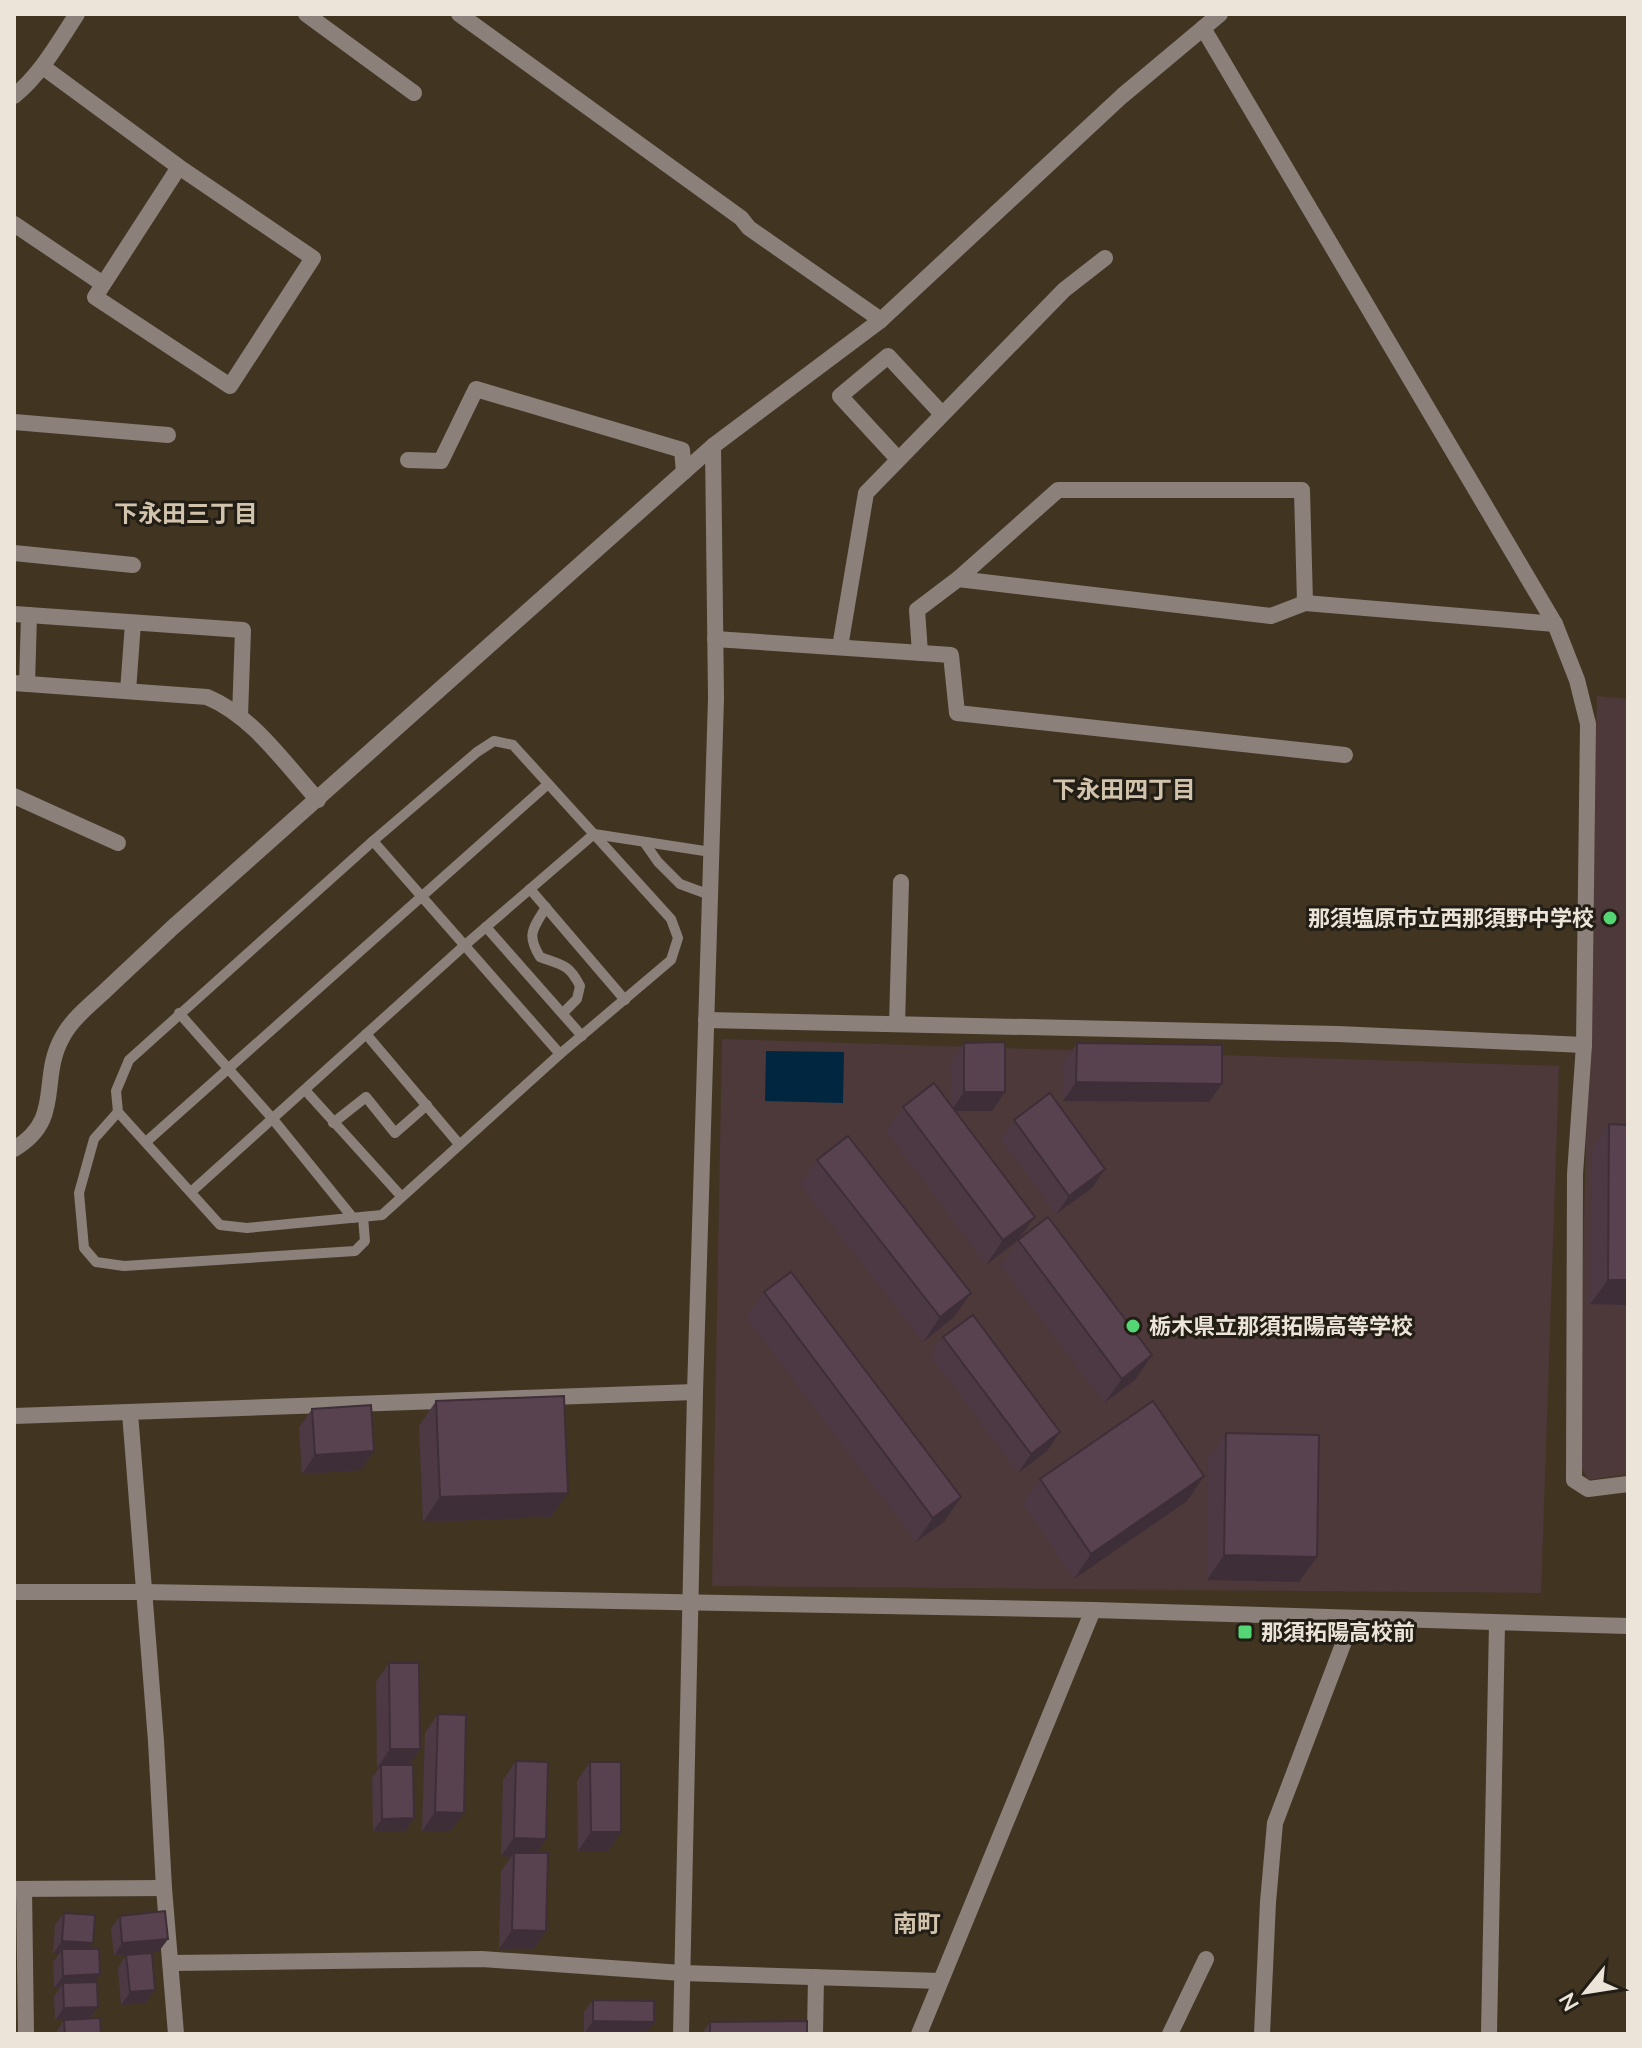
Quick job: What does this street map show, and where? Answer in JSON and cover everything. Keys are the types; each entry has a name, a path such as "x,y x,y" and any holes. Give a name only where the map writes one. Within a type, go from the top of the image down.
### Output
{"street":[{"path":"14,96 43,67 77,14"},
{"path":"306,14 414,93"},
{"path":"459,14 741,218 749,228 881,320"},
{"path":"14,1149 28,1141 43,1123 54,1055 64,1034 85,1009 713,446 881,320 1122,96 1220,14"},
{"path":"1203,28 1555,624 1577,680 1588,724 1584,1045 1575,1174 1574,1480 1588,1489 1628,1484"},
{"path":"43,67 179,167 313,258 230,386 95,297 179,167"},
{"path":"14,224 103,284"},
{"path":"840,647 866,493 1064,290 1105,258"},
{"path":"898,459 840,396 888,356 942,414"},
{"path":"408,460 441,461 476,389 682,450 684,472"},
{"path":"14,422 168,435"},
{"path":"681,2034 711,852 715,639 713,446"},
{"path":"920,653 917,610 958,579 1058,490 1302,490 1305,603"},
{"path":"14,553 133,565"},
{"path":"958,579 1271,616 1305,603 1555,624"},
{"path":"240,716 243,630 21,615 20,683 207,697 225,704 240,716 318,800"},
{"path":"128,691 133,623"},
{"path":"715,639 951,655 957,713 1345,755"},
{"path":"14,796 118,843"},
{"path":"897,1024 901,882"},
{"path":"706,1020 1338,1034 1584,1045"},
{"path":"14,1416 695,1392"},
{"path":"130,1413 176,2034"},
{"path":"14,1592 1093,1610 1628,1626"},
{"path":"919,2034 1093,1610"},
{"path":"1262,2034 1275,1823 1353,1618"},
{"path":"1489,2034 1497,1623"},
{"path":"26,2034 19,1889 164,1888"},
{"path":"171,1963 482,1959 682,1973 940,1981"},
{"path":"1170,2034 1206,1959"},
{"path":"815,2034 816,1977"}],"lane":[{"path":"494,741 513,745 594,834 671,919 678,938 671,960 560,1054 382,1215 247,1228 220,1225 118,1112 116,1091 129,1060 373,841 494,741"},
{"path":"146,1142 548,784"},
{"path":"191,1192 465,945 594,834 711,852"},
{"path":"373,841 560,1054"},
{"path":"644,842 680,884 710,895"},
{"path":"530,889 625,1000"},
{"path":"546,907 531,932 533,945 540,957 562,964 573,973 580,986 577,999 563,1013"},
{"path":"486,927 582,1036"},
{"path":"118,1112 94,1139 79,1193 84,1248 96,1262 124,1266 355,1251 365,1241 358,1217 179,1013"},
{"path":"366,1034 459,1144"},
{"path":"305,1090 401,1196"},
{"path":"333,1123 366,1097 395,1133 427,1105"}],"shaded area":[{"name":"那須塩原市立西那須野中学校","path":"1597,696 1628,699 1628,1474 1588,1480 1578,1461"},
{"name":"栃木県立那須拓陽高等学校","path":"722,1039 1559,1066 1541,1593 712,1586"}],"water":[{"path":"766,1051 844,1052 843,1103 765,1101"}],"building":[{"path":"1005,1042 1005,1092 964,1092 964,1043"},
{"path":"1077,1043 1222,1045 1222,1084 1076,1082"},
{"path":"934,1083 1035,1217 1003,1240 903,1107"},
{"path":"1050,1093 1105,1169 1069,1196 1014,1120"},
{"path":"1609,1124 1628,1125 1628,1280 1608,1280"},
{"path":"848,1136 971,1293 940,1317 817,1160"},
{"path":"1048,1217 1152,1355 1122,1379 1018,1240"},
{"path":"791,1272 961,1497 933,1518 764,1292"},
{"path":"973,1315 1060,1432 1031,1454 943,1337"},
{"path":"564,1396 568,1493 440,1497 436,1401"},
{"path":"1153,1401 1204,1476 1091,1554 1040,1479"},
{"path":"371,1405 374,1451 315,1455 312,1409"},
{"path":"1226,1433 1319,1435 1317,1557 1224,1555"},
{"path":"389,1663 419,1663 420,1749 390,1749"},
{"path":"438,1714 466,1715 464,1813 435,1812"},
{"path":"516,1761 548,1762 546,1839 514,1838"},
{"path":"590,1762 621,1762 621,1832 591,1832"},
{"path":"381,1765 413,1765 414,1818 382,1819"},
{"path":"514,1853 548,1853 546,1931 512,1930"},
{"path":"165,1911 168,1939 122,1943 120,1916"},
{"path":"64,1913 95,1915 93,1943 62,1941"},
{"path":"62,1949 99,1949 100,1974 63,1976"},
{"path":"152,1953 155,1990 130,1992 126,1955"},
{"path":"97,1982 98,2007 64,2008 63,1983"},
{"path":"593,2000 654,2001 654,2022 593,2021"},
{"path":"100,2018 101,2034 65,2034 64,2020"},
{"path":"807,2021 807,2034 710,2034 710,2022"}],"place":[{"name":"那須塩原市立西那須野中学校","path":"1610,918"},
{"name":"栃木県立那須拓陽高等学校","path":"1133,1326"},
{"name":"那須拓陽高校前","path":"1245,1632"}],"district":[{"name":"下永田三丁目","path":"186,513"},
{"name":"下永田四丁目","path":"1124,789"},
{"name":"南町","path":"917,1923"}]}
